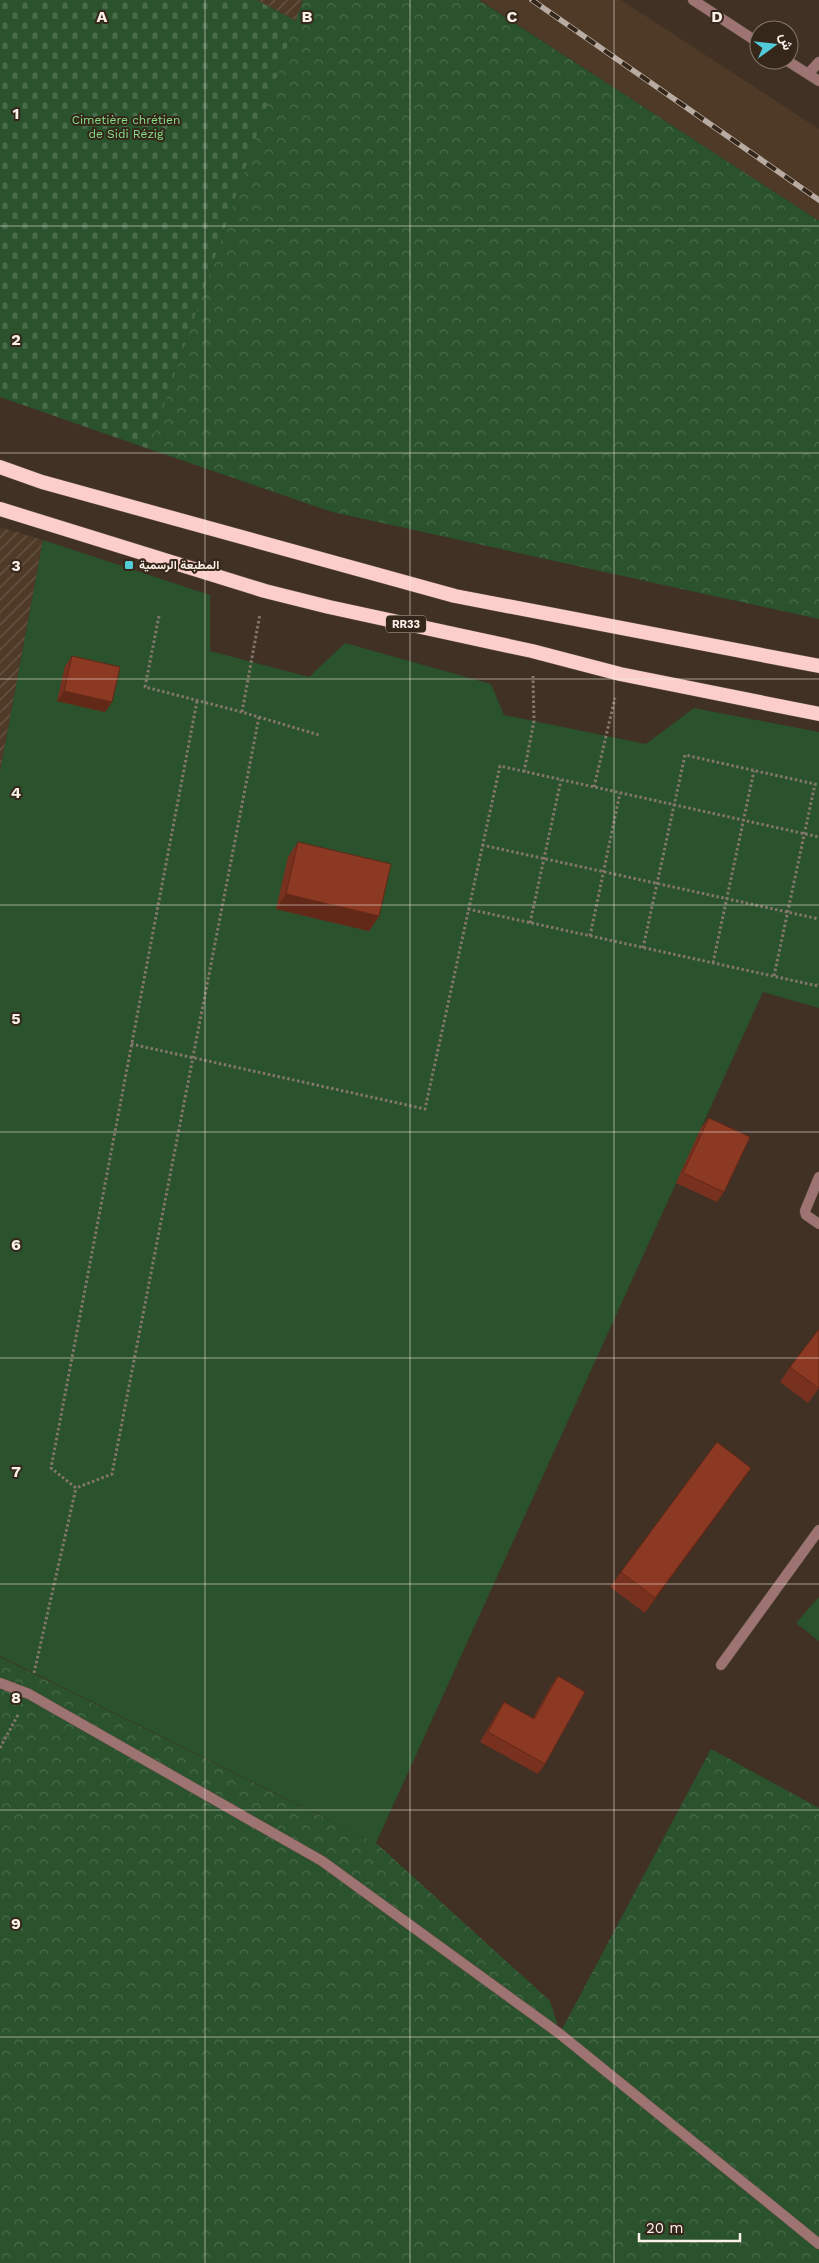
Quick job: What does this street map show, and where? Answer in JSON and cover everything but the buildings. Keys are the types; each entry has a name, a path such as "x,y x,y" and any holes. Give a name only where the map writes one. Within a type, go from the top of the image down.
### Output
{"highway":[{"path":"0,467 42,482 455,596 819,666"},
{"name":"RR33","path":"0,509 265,591 532,651 620,674 819,714"}],"street":[{"path":"693,0 749,36"},
{"path":"808,74 819,62"},
{"path":"799,68 819,81"},
{"path":"819,1178 805,1211 806,1215 819,1224"},
{"path":"721,1665 819,1530"},
{"path":"0,1683 29,1694 322,1861 560,2034 819,2244"}],"path":[{"path":"242,712 265,591"},
{"path":"158,616 145,687 242,712 319,735"},
{"path":"524,772 534,721 532,651"},
{"path":"594,787 620,674"},
{"path":"76,1488 51,1468 197,701"},
{"path":"76,1488 112,1474 259,717"},
{"path":"643,948 685,755 817,785 804,833 774,976"},
{"path":"131,1044 425,1109 500,766 819,837"},
{"path":"713,963 754,771"},
{"path":"530,923 561,780"},
{"path":"590,936 620,793"},
{"path":"482,845 819,919"},
{"path":"468,909 818,986 819,984"},
{"path":"0,1748 29,1694 76,1488"}],"shaded area":[{"path":"257,0 303,0 296,21"},
{"path":"480,0 621,0 819,129 819,221"},
{"path":"0,527 43,540 0,772"}],"green space":[{"name":"Cimetière chrétien de Sidi Rézig","path":"0,0 257,0 296,21 149,449 0,397"},
{"path":"303,0 479,0 819,221 819,619 332,512 149,449"},
{"path":"43,540 210,595 210,651 309,677 345,643 491,684 504,715 646,744 694,708 819,732 819,1008 763,992 376,1843 0,1656 0,772"},
{"path":"819,1597 819,1641 796,1623"},
{"path":"0,1657 376,1843 550,2001 560,2033 711,1749 819,1808 819,2263 0,2263"}],"railway":[{"path":"532,0 819,200"}],"place":[{"name":"المطبعة الرسمية","path":"129,565"}]}
